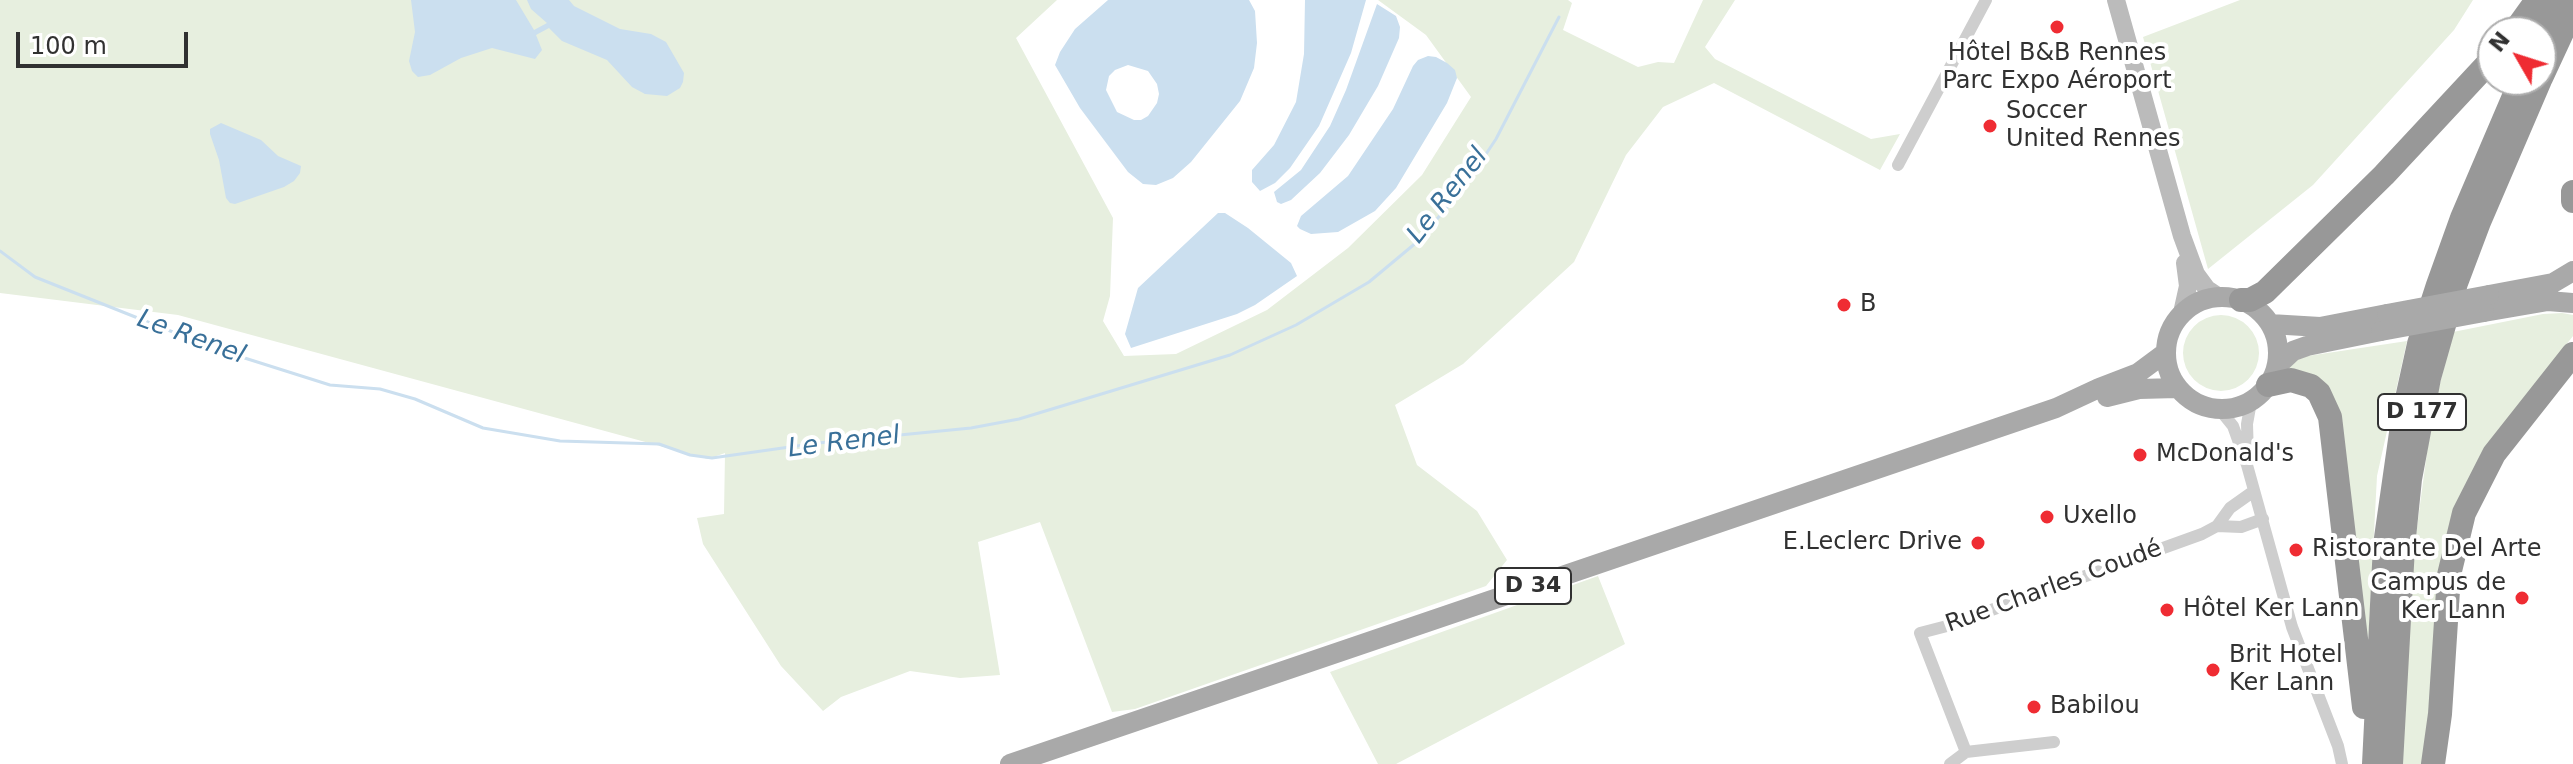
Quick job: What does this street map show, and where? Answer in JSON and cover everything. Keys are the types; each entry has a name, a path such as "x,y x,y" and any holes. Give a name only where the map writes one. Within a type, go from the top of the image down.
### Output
{"highway":[{"name":"D 177","path":"2557,44 2573,9"},
{"path":"2230,299 2250,300 2265,292 2384,175 2477,75"},
{"name":"D 177","path":"2374,764 2385,545 2404,412 2419,344 2443,272 2462,218 2514,96"},
{"name":"D 177","path":"2391,764 2403,547 2410,479 2427,390 2438,342 2465,258 2533,96"},
{"path":"2573,192 2573,201"},
{"path":"2433,764 2440,714 2449,575 2464,513 2494,454 2573,354"},
{"path":"2265,384 2291,380 2311,386 2319,393 2330,417 2362,680 2364,764"}],"main road":[{"path":"2270,324 2304,328 2384,322 2486,303 2553,283 2573,271"},
{"path":"2265,384 2278,344 2270,324 2255,307 2230,299 2203,300 2182,313 2172,327 2165,353 2167,368 2177,388 2196,404 2220,410 2236,408 2265,384 2293,351 2384,322"},
{"path":"2486,303 2573,303"},
{"name":"D 34","path":"1010,764 2056,408 2138,373 2165,353"},
{"name":"D 34","path":"2056,408 2089,403 2139,389 2177,388"}],"street":[{"path":"1898,165 1986,0"},
{"path":"2116,0 2182,236 2196,274 2207,289 2230,299"},
{"path":"2182,236 2188,286 2182,313"},
{"path":"2247,465 2248,416 2265,384"},
{"path":"2220,410 2233,426 2247,465 2292,627 2338,746 2342,764"},
{"name":"Rue Charles Coudé","path":"1966,752 1920,633 2188,539 2217,526 2230,508 2254,491"},
{"name":"Rue Charles Coudé","path":"2217,526 2241,527 2263,519"},
{"path":"1950,764 1966,752 2054,742"}],"green space":[{"path":"0,0 1057,0 1016,38 1113,218 1110,296 1103,321 1124,356 1176,354 1267,310 1348,248 1422,175 1471,97 1426,35 1378,0 1568,0 1572,3 1563,30 1638,67 1658,62 1674,63 1703,0 1735,0 1705,47 1715,59 1871,139 1900,134 1880,170 1714,83 1663,107 1626,155 1574,262 1463,364 1395,405 1417,465 1477,511 1507,560 1486,586 1135,709 1112,712 1040,522 978,542 1000,675 960,678 910,671 841,697 823,711 781,666 703,544 697,518 724,514 725,453 708,459 178,315 0,293"},
{"path":"2240,0 2473,0 2454,30 2313,185 2208,269 2143,37"},
{"path":"2562,313 2573,315 2573,336 2487,445 2464,487 2453,516 2427,764 2401,764 2411,572 2432,415 2453,332"},
{"path":"2221,315 2236,318 2248,326 2256,338 2259,353 2256,368 2248,380 2236,388 2221,391 2206,388 2194,380 2186,368 2183,353 2186,338 2194,326 2206,318"},
{"path":"2407,341 2377,476 2366,683 2336,422 2280,370 2301,357"},
{"path":"1598,576 1625,644 1396,764 1378,764 1330,672"}],"water":[{"path":"411,0 516,0 534,30 547,23 531,9 527,0 569,0 574,6 620,29 651,34 666,42 684,73 683,82 680,88 667,96 645,94 632,87 607,60 562,41 549,28 536,35 542,50 535,59 492,48 461,58 430,75 418,77 409,61 415,32"},
{"path":"1108,0 1249,0 1255,11 1257,43 1254,68 1240,101 1191,162 1173,178 1156,185 1143,184 1128,172 1080,108 1055,65 1075,29","holes":["1128,65 1148,71 1157,84 1159,94 1148,116 1134,120 1117,112 1106,90 1109,76"]},
{"path":"1305,0 1366,0 1351,53 1319,126 1290,168 1275,183 1260,191 1252,182 1252,170 1274,145 1296,102 1304,54"},
{"path":"1377,4 1396,16 1400,27 1399,38 1378,86 1349,135 1320,173 1291,200 1281,204 1277,202 1274,192 1301,170 1330,126"},
{"path":"1428,56 1447,63 1455,70 1457,78 1447,103 1396,188 1375,211 1338,232 1311,234 1300,229 1297,226 1301,216 1348,176 1393,109 1413,66"},
{"path":"221,123 261,140 278,156 301,166 300,173 284,187 230,203 226,198 219,160 210,134 210,129"},
{"path":"1218,213 1225,213 1248,228 1291,263 1297,276 1237,314 1131,348 1125,334 1138,288"}],"waterway":[{"name":"Le Renel","path":"0,251 35,277 213,348 330,385 380,389 415,399 483,428 560,441 659,444 690,455 712,458 818,443 971,428 1019,419 1230,355 1296,325 1369,282 1417,242 1476,169 1496,139 1559,17"}],"place":[{"name":"Hôtel B&B Rennes Parc Expo Aéroport","path":"2057,27"},
{"name":"Soccer United Rennes","path":"1990,126"},
{"name":"B","path":"1844,305"},
{"name":"McDonald's","path":"2140,455"},
{"name":"Uxello","path":"2047,517"},
{"name":"E.Leclerc Drive","path":"1978,543"},
{"name":"Ristorante Del Arte","path":"2296,550"},
{"name":"Campus de Ker Lann","path":"2522,598"},
{"name":"Hôtel Ker Lann","path":"2167,610"},
{"name":"Brit Hotel Ker Lann","path":"2213,670"},
{"name":"Babilou","path":"2034,707"}]}
